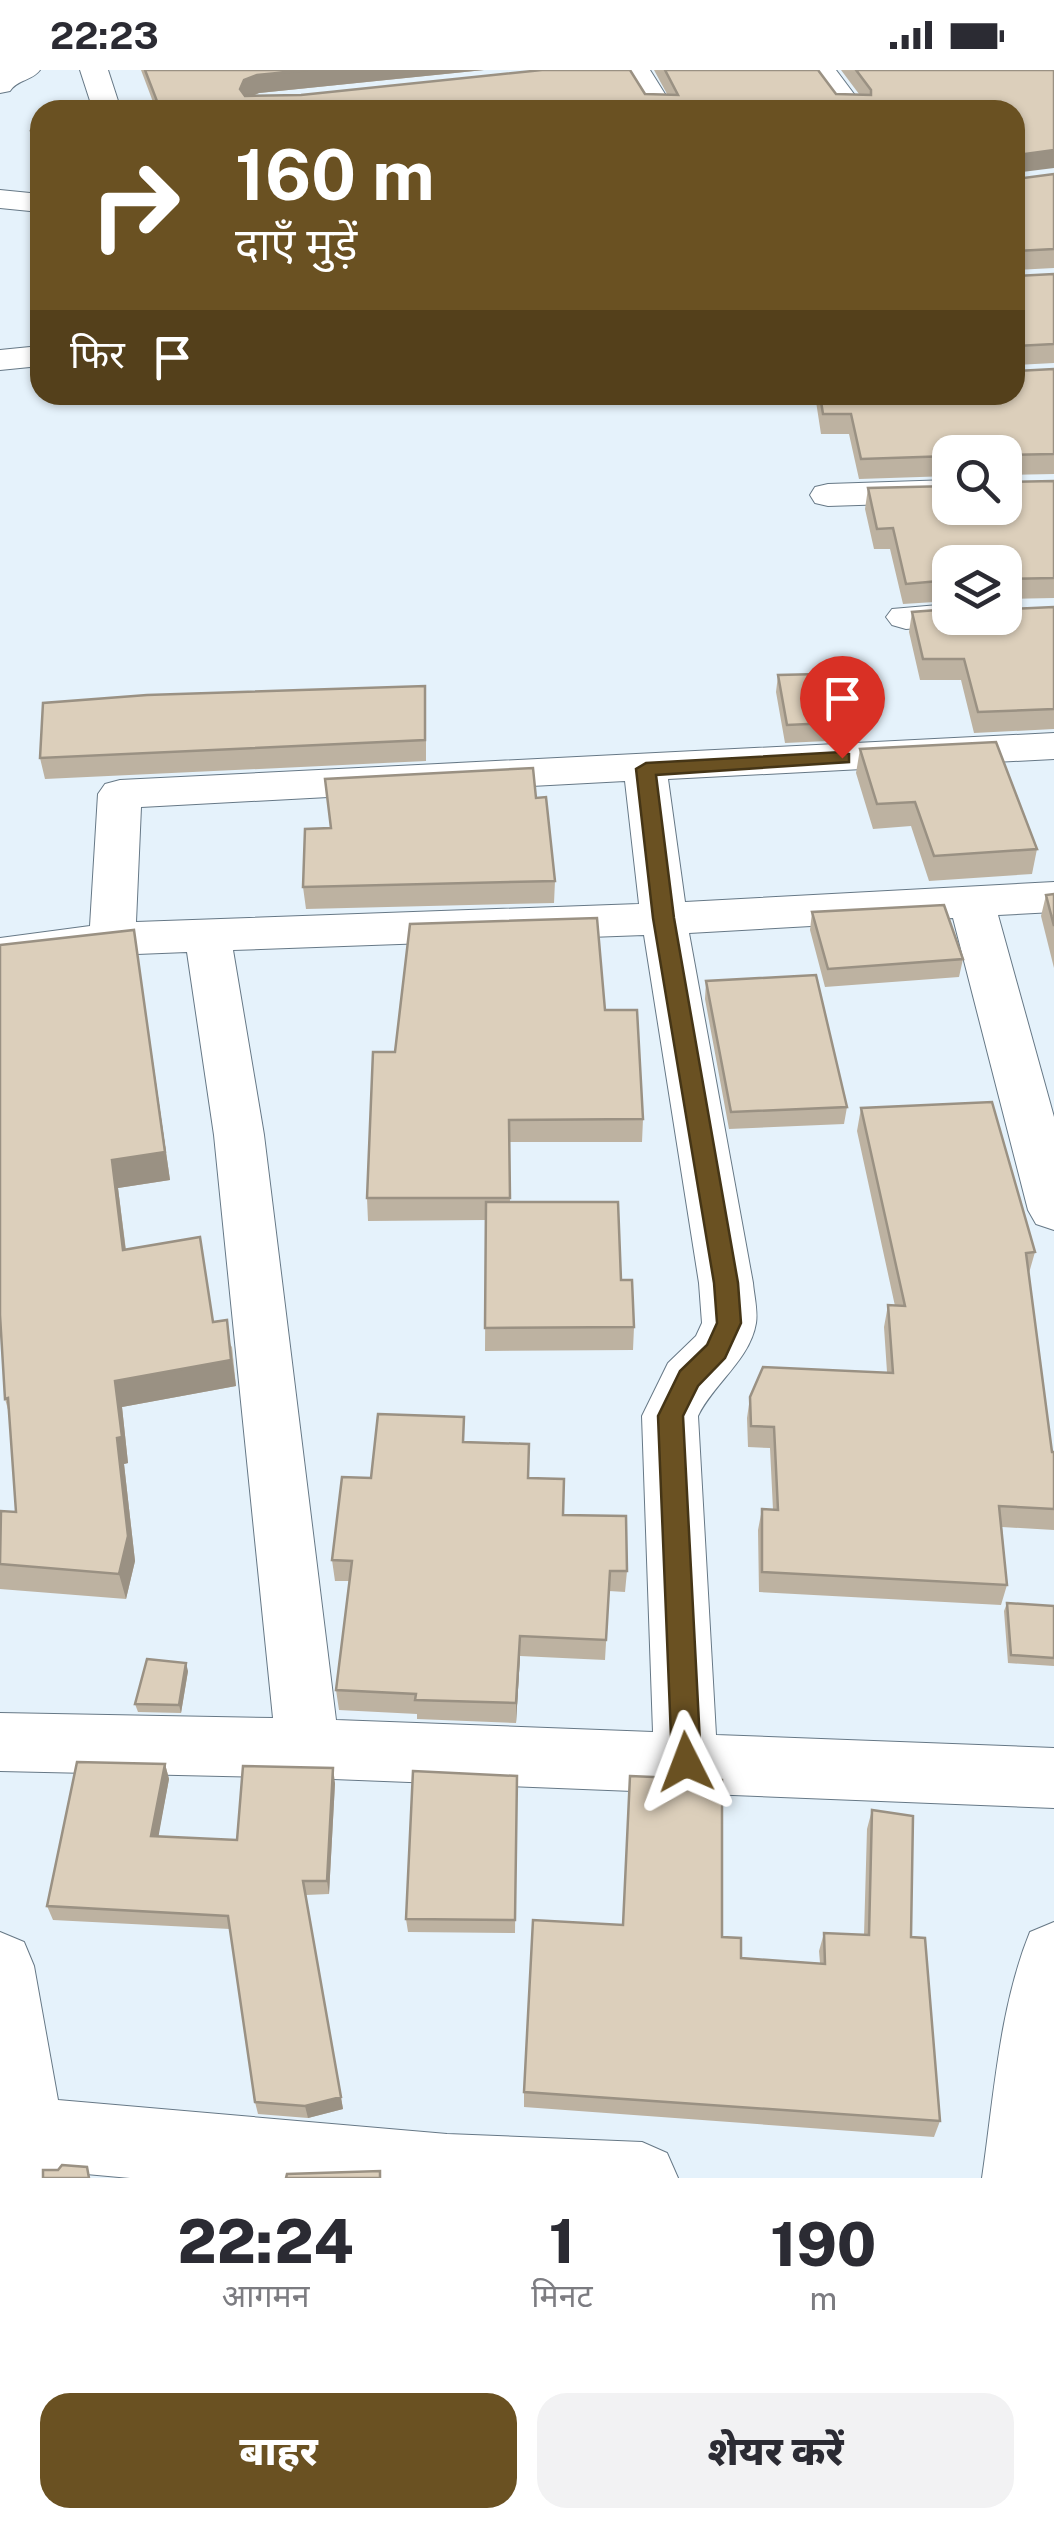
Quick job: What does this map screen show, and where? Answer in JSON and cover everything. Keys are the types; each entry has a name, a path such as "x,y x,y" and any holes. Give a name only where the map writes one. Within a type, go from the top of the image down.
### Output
{"street":[{"path":"0,85 10,74 26,70"},
{"path":"94,70 104,100"},
{"path":"636,70 655,100"},
{"path":"821,70 844,100"},
{"path":"0,198 30,202"},
{"path":"0,360 30,357"},
{"path":"828,495 932,492"},
{"path":"906,617 932,616"},
{"path":"112,939 120,794 646,769 1049,759"},
{"path":"646,769 664,918 726,1283 729,1323 716,1351 688,1379 670,1416 686,1762"},
{"path":"0,954 112,939 664,918 1054,897"},
{"path":"972,902 1054,1210"},
{"path":"208,937 239,1135 308,1748"},
{"path":"0,1742 308,1748 1054,1778"},
{"path":"1018,2178 1040,2020 1054,1956"},
{"path":"0,1966 19,2147 447,2174 642,2178"}],"building":[{"path":"145,70 308,70 244,80 240,89 245,96 301,95 542,70 630,70 645,94 678,95 665,70 818,70 836,94 871,95 856,70 1054,70 1054,150 1025,154 1025,100 157,100"},
{"path":"1054,174 1054,249 1025,251 1025,178"},
{"path":"1054,274 1054,344 1025,346 1025,276"},
{"path":"1054,369 1054,454 1022,455 1022,435 932,435 932,457 861,459 851,414 823,414 822,405 1025,405 1025,371"},
{"path":"1054,481 1054,578 1022,579 1022,545 932,545 932,582 906,584 893,528 877,529 868,488 932,486 932,525 1022,525 1022,482"},
{"path":"1054,607 1054,709 978,712 964,659 923,659 912,612 932,610 932,635 1022,635 1022,608"},
{"path":"819,674 829,723 787,725 778,675"},
{"path":"425,686 425,740 40,758 43,703 147,695"},
{"path":"996,742 1037,849 934,856 915,802 877,804 860,749"},
{"path":"533,768 536,798 546,797 555,881 303,887 305,829 331,828 325,779"},
{"path":"1054,894 1054,926 1046,895"},
{"path":"944,905 963,959 828,969 812,912"},
{"path":"597,918 605,1010 637,1010 643,1119 509,1120 510,1198 367,1198 373,1052 395,1052 410,924"},
{"path":"134,930 165,1152 112,1160 123,1250 200,1237 213,1322 227,1320 231,1360 115,1381 128,1536 119,1574 0,1564 1,1511 16,1512 0,1315 0,945"},
{"path":"816,975 847,1107 731,1112 706,981"},
{"path":"992,1102 1035,1252 1026,1253 1054,1452 1054,1509 999,1506 1007,1585 762,1572 762,1509 778,1510 774,1427 751,1426 750,1397 763,1367 893,1373 888,1305 905,1306 861,1108"},
{"path":"486,1202 618,1202 621,1280 632,1280 634,1327 485,1328"},
{"path":"378,1414 464,1417 463,1442 529,1444 528,1478 564,1479 563,1515 626,1516 627,1571 610,1571 606,1640 520,1636 516,1703 415,1700 416,1694 336,1690 352,1561 332,1560 342,1477 371,1478"},
{"path":"1007,1603 1054,1606 1054,1658 1011,1655"},
{"path":"147,1659 186,1663 179,1705 135,1704"},
{"path":"77,1762 165,1764 151,1836 237,1840 243,1766 333,1768 327,1881 303,1881 341,2097 305,2106 255,2102 228,1916 47,1906"},
{"path":"413,1771 517,1776 515,1920 406,1919"},
{"path":"630,1776 722,1780 722,1937 741,1938 741,1958 825,1964 824,1933 869,1935 872,1810 913,1816 911,1937 925,1938 940,2121 524,2092 533,1920 623,1925"},
{"path":"62,2165 87,2167 89,2178 43,2178 43,2170 58,2170"},
{"path":"380,2171 380,2178 286,2178 287,2174"}],"route":[{"path":"686,1762 670,1416 688,1379 716,1351 729,1323 726,1283 664,918 646,769 842,758"}]}
